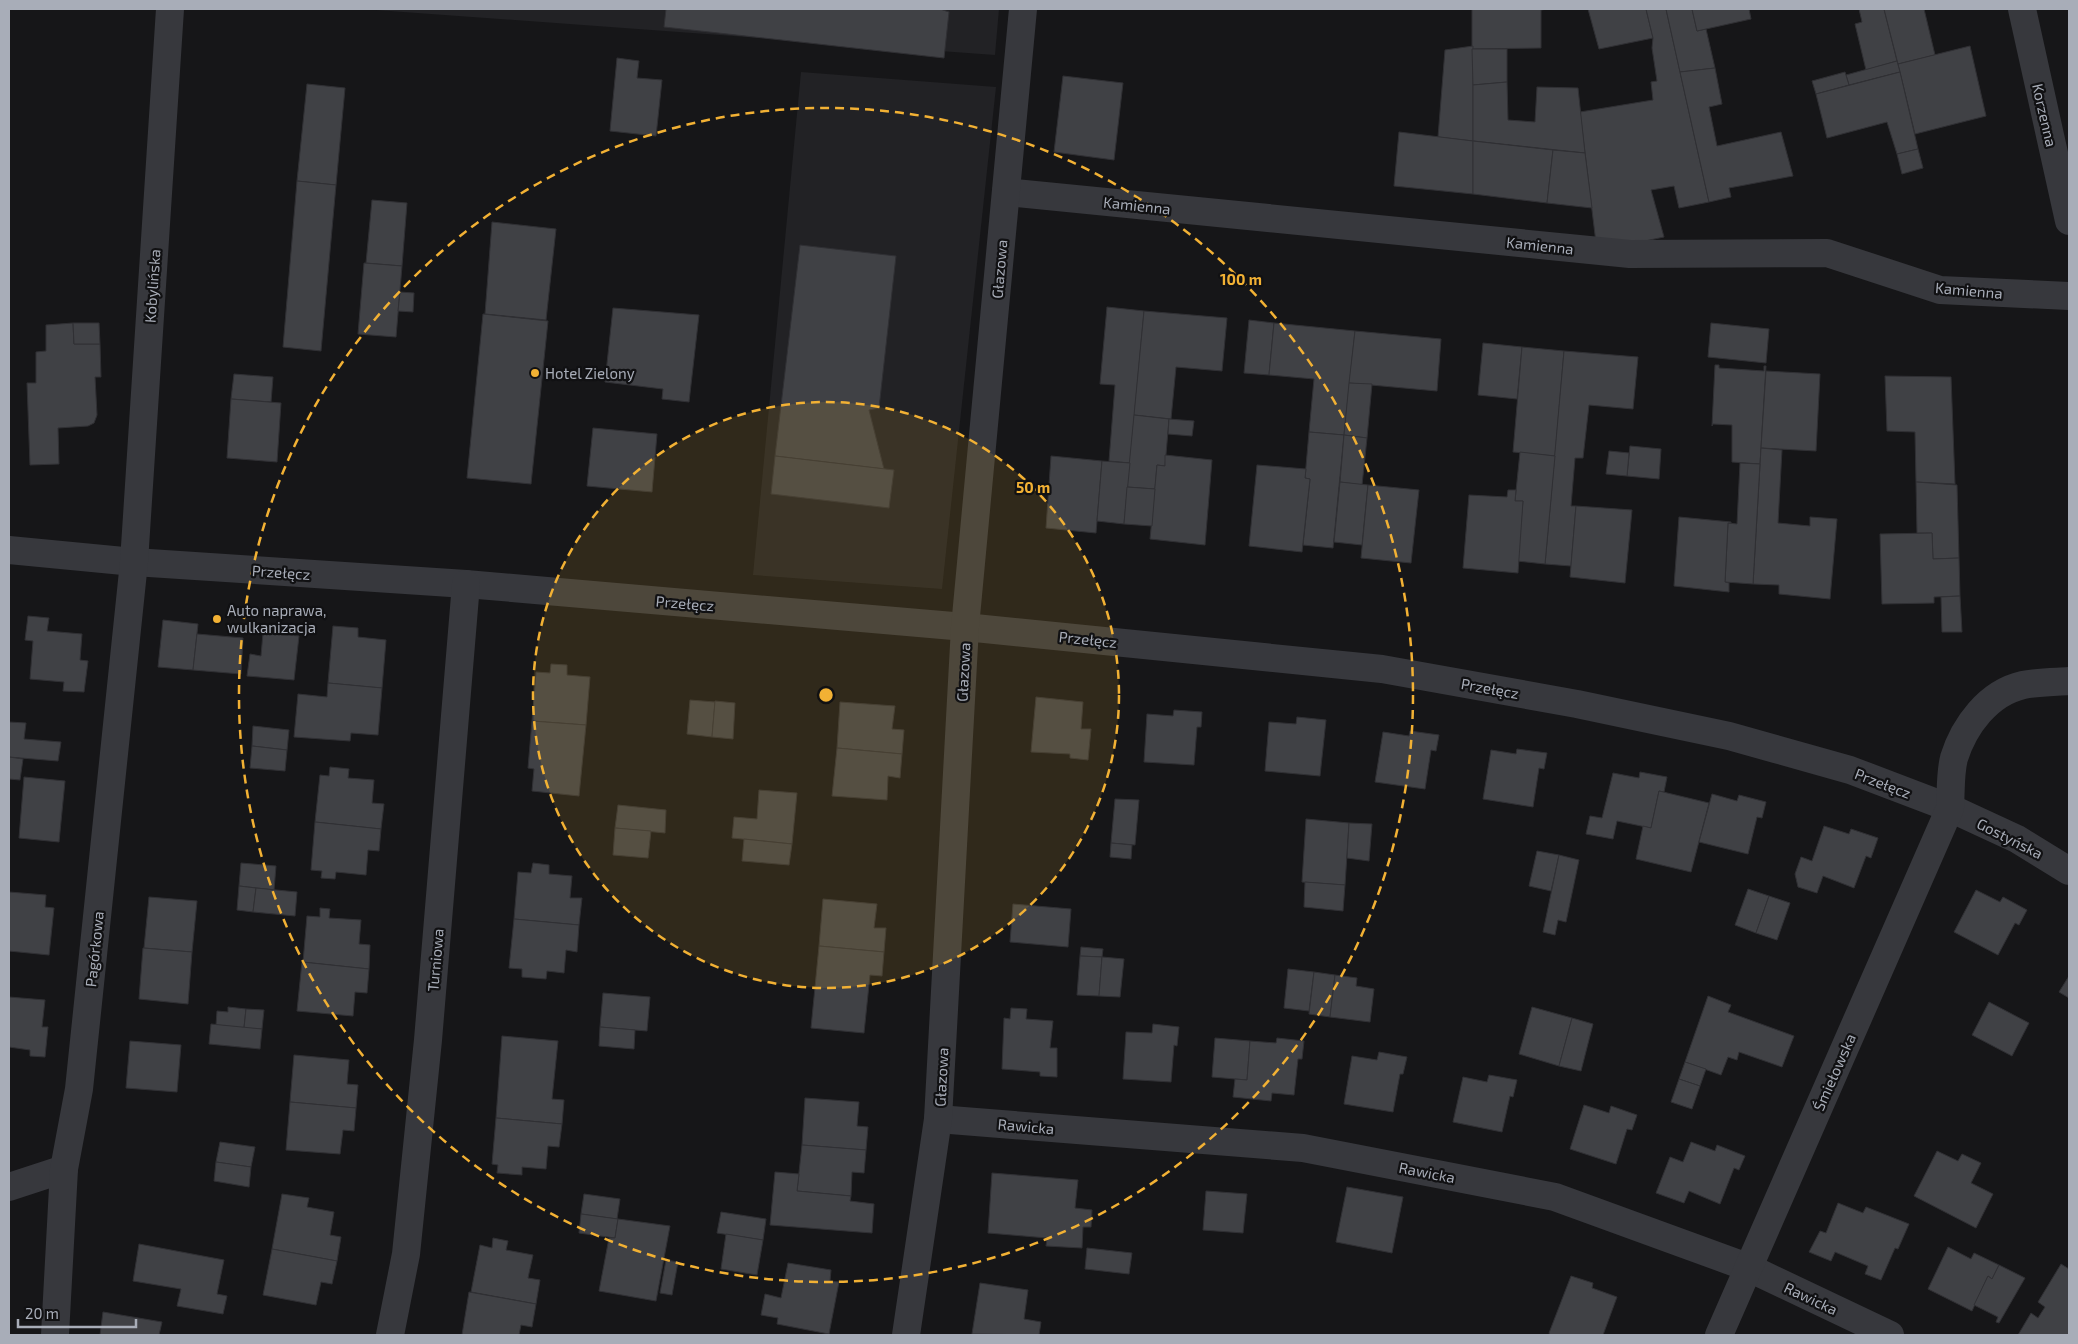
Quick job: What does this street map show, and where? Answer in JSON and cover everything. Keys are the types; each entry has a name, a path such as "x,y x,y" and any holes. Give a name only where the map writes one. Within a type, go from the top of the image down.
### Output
{"street":[{"name":"Kobylińska","path":"134,562 170,9"},
{"name":"Głazowa","path":"906,1335 938,1119 965,627 1023,9"},
{"name":"Korzenna","path":"2022,9 2069,221"},
{"name":"Kamienna","path":"1006,192 1630,254 1827,253 1940,290 2069,296"},
{"name":"Przełęcz","path":"9,550 134,562 466,584 965,627 1382,669 1557,701 1729,736 1850,770 1950,808"},
{"name":"Pagórkowa","path":"55,1335 64,1169 79,1089 134,562"},
{"name":"Turniowa","path":"390,1335 406,1254 428,1040 466,584"},
{"path":"1950,808 1954,759 1969,727 1982,708 2000,695 2022,685 2069,681"},
{"name":"Gostyńska","path":"1950,808 2017,839 2069,871"},
{"name":"Śmiełowska","path":"1718,1335 1950,808"},
{"name":"Rawicka","path":"938,1119 1313,1150 1555,1197 1747,1267 1890,1335"},
{"path":"9,1187 64,1169"}],"shaded area":[{"path":"362,9 999,9 995,55"},
{"path":"801,72 996,87 942,589 753,575"}],"building":[{"path":"666,9 940,9 949,12 944,58 664,27"},
{"path":"1472,9 1547,9 1541,10 1541,48 1472,49"},
{"path":"1588,9 1646,9 1653,38 1599,49"},
{"path":"1646,9 1666,9 1709,202 1679,208 1674,186 1651,190 1664,237 1597,251 1580,112 1653,100 1651,82 1657,81 1652,48 1653,38"},
{"path":"1666,9 1692,9 1697,31 1706,29 1715,68 1680,72"},
{"path":"1692,9 1749,9 1751,19 1697,31"},
{"path":"1859,9 1884,9 1897,61 1866,70 1855,24 1862,22"},
{"path":"1884,9 1924,9 1935,55 1898,64"},
{"path":"1473,46 1473,141 1438,137 1445,50"},
{"path":"1970,46 1986,116 1915,134 1898,64"},
{"path":"1472,49 1507,49 1507,82 1473,85"},
{"path":"617,58 639,61 637,78 662,80 656,136 610,131"},
{"path":"1897,61 1900,72 1849,85 1846,75"},
{"path":"1715,68 1722,104 1709,107 1717,146 1781,132 1793,176 1729,188 1731,197 1709,202 1680,72"},
{"path":"1845,72 1849,85 1816,94 1812,81"},
{"path":"1900,72 1918,149 1897,154 1887,122 1827,138 1816,94"},
{"path":"1063,76 1123,83 1114,160 1054,152"},
{"path":"1507,82 1508,120 1535,122 1537,87 1578,88 1585,153 1473,141 1473,85"},
{"path":"307,84 345,88 336,185 297,181"},
{"path":"1399,132 1473,141 1473,194 1394,186"},
{"path":"1473,141 1553,150 1547,203 1473,194"},
{"path":"1918,149 1923,168 1902,174 1897,154"},
{"path":"1553,150 1585,153 1592,208 1547,203"},
{"path":"297,181 336,185 321,351 283,347"},
{"path":"372,200 407,203 402,266 366,263"},
{"path":"492,222 556,229 546,320 485,314"},
{"path":"800,245 896,256 879,408 869,410 884,469 775,456"},
{"path":"364,263 402,266 396,337 358,334"},
{"path":"400,292 414,293 413,312 398,311"},
{"path":"1107,307 1144,311 1130,463 1109,461 1115,385 1100,384"},
{"path":"613,308 699,315 689,402 662,399 663,389 605,382"},
{"path":"1144,311 1227,318 1222,371 1176,367 1171,419 1134,415"},
{"path":"483,314 548,321 531,484 467,478"},
{"path":"1249,320 1274,323 1269,375 1244,373"},
{"path":"73,323 74,344 100,344 101,377 95,377 97,415 94,423 88,426 58,428 59,464 30,465 27,383 36,383 36,352 46,351 46,325"},
{"path":"73,323 99,323 100,344 74,344"},
{"path":"1274,323 1355,331 1344,435 1309,432 1314,379 1269,375"},
{"path":"1711,323 1769,329 1766,363 1708,357"},
{"path":"1355,331 1441,339 1437,391 1349,383"},
{"path":"1483,343 1522,347 1517,399 1478,395"},
{"path":"1522,347 1564,351 1555,456 1513,452"},
{"path":"1564,351 1638,357 1633,409 1589,405 1583,458 1575,458 1571,506 1576,506 1571,566 1545,564"},
{"path":"1715,365 1719,365 1719,368 1764,371 1764,366 1766,366 1760,464 1732,462 1732,425 1713,424 1712,426"},
{"path":"1766,371 1820,374 1816,451 1761,448"},
{"path":"234,374 273,377 271,402 231,399"},
{"path":"1885,376 1951,377 1955,484 1916,482 1915,432 1887,431"},
{"path":"1349,383 1372,384 1367,438 1344,435"},
{"path":"231,399 281,403 277,462 227,458"},
{"path":"1134,415 1169,419 1165,466 1157,465 1155,489 1127,487"},
{"path":"1169,419 1194,421 1192,436 1168,434"},
{"path":"593,428 657,434 652,492 587,486"},
{"path":"1309,432 1344,435 1333,548 1303,545 1310,479 1305,478"},
{"path":"1344,435 1367,438 1362,485 1340,482"},
{"path":"1630,446 1661,449 1659,479 1627,476"},
{"path":"1761,448 1782,450 1778,523 1810,526 1810,517 1837,519 1830,599 1779,594 1779,585 1753,584"},
{"path":"1609,451 1629,453 1627,476 1606,474"},
{"path":"1520,452 1555,456 1545,564 1517,561 1523,501 1515,501"},
{"path":"1165,455 1212,460 1205,545 1150,539 1157,465 1165,466"},
{"path":"775,456 894,470 889,508 771,494"},
{"path":"1051,456 1102,461 1096,533 1046,528"},
{"path":"1102,461 1130,463 1124,524 1097,521"},
{"path":"1740,463 1760,464 1753,584 1725,582 1728,523 1737,524"},
{"path":"1257,465 1306,469 1305,478 1310,479 1302,552 1249,546"},
{"path":"1340,482 1368,485 1362,545 1334,542"},
{"path":"1916,482 1957,485 1959,558 1933,559 1932,533 1917,533"},
{"path":"1368,485 1419,490 1411,563 1361,558"},
{"path":"1127,487 1155,489 1152,526 1124,524"},
{"path":"1508,490 1516,490 1515,501 1523,501 1518,573 1463,568 1469,495 1507,497"},
{"path":"1576,506 1632,510 1625,583 1570,577"},
{"path":"1679,517 1731,522 1728,523 1725,582 1729,583 1729,592 1674,586"},
{"path":"1932,533 1933,559 1959,558 1960,596 1934,597 1934,603 1882,604 1880,534"},
{"path":"1960,596 1962,632 1942,632 1941,597"},
{"path":"28,616 49,618 47,631 82,634 80,660 88,661 84,692 63,691 64,682 30,679 33,641 25,640"},
{"path":"163,620 198,624 193,670 158,667"},
{"path":"333,626 358,628 358,637 386,640 382,688 328,683"},
{"path":"263,633 299,636 294,680 247,676 250,654 261,656"},
{"path":"197,634 243,638 241,674 193,670"},
{"path":"551,664 567,665 567,675 590,677 586,725 532,721 536,672 550,673"},
{"path":"328,683 382,688 378,735 351,733 350,741 294,737 298,694 327,697"},
{"path":"1036,697 1083,702 1081,729 1091,729 1088,760 1070,758 1070,754 1031,752"},
{"path":"690,700 715,702 712,737 687,734"},
{"path":"715,701 735,703 733,739 712,737"},
{"path":"840,702 895,706 892,729 904,730 902,754 837,748"},
{"path":"1174,710 1202,712 1201,727 1197,727 1194,765 1144,762 1147,714 1173,716"},
{"path":"1297,717 1326,720 1320,776 1265,771 1269,722 1296,724"},
{"path":"532,721 586,725 579,796 532,791 534,769 528,768"},
{"path":"9,722 26,723 24,739 61,742 58,761 9,757"},
{"path":"253,726 289,730 287,750 252,746"},
{"path":"1410,731 1439,735 1436,751 1431,750 1425,789 1375,782 1383,732 1409,736"},
{"path":"252,746 287,750 285,771 250,768"},
{"path":"837,748 902,754 900,778 888,776 887,800 832,796"},
{"path":"1517,749 1547,753 1544,769 1539,768 1533,807 1483,799 1491,750 1516,754"},
{"path":"9,757 23,759 20,780 9,779"},
{"path":"330,767 349,769 348,778 374,780 372,803 384,804 381,829 315,822 320,775 329,776"},
{"path":"1640,772 1667,777 1664,792 1659,791 1651,828 1617,821 1613,839 1586,834 1590,816 1602,818 1613,773 1639,778"},
{"path":"24,777 65,781 59,842 19,838"},
{"path":"759,790 797,793 792,844 732,838 734,817 757,819"},
{"path":"1659,791 1709,803 1691,872 1636,859 1643,826 1651,828"},
{"path":"1712,794 1737,801 1739,795 1766,802 1762,818 1757,817 1748,854 1699,842"},
{"path":"1115,799 1139,800 1135,845 1111,843"},
{"path":"618,805 666,810 665,833 615,828"},
{"path":"1306,819 1349,823 1345,885 1302,882"},
{"path":"315,822 381,829 379,851 368,850 366,875 336,872 335,879 321,878 322,871 311,870"},
{"path":"1349,823 1372,824 1369,861 1347,858"},
{"path":"1824,826 1849,834 1851,829 1878,838 1871,858 1866,856 1854,888 1823,876 1817,893 1798,887 1795,874 1801,857 1812,861"},
{"path":"615,828 651,831 648,858 613,855"},
{"path":"744,839 792,844 789,865 742,861"},
{"path":"1111,843 1132,845 1131,859 1110,857"},
{"path":"1537,851 1559,855 1551,891 1529,886"},
{"path":"1559,855 1579,860 1566,922 1558,920 1555,935 1543,932"},
{"path":"241,863 276,866 274,890 239,886"},
{"path":"533,863 549,865 549,874 572,876 570,898 582,898 579,925 514,919 518,872 531,873"},
{"path":"1305,882 1345,885 1343,911 1304,907"},
{"path":"239,886 256,888 253,912 237,910"},
{"path":"256,888 297,892 295,916 253,912"},
{"path":"1748,889 1769,896 1756,933 1735,925"},
{"path":"1976,890 2000,902 2003,897 2027,910 2019,925 2015,923 1998,955 1954,932"},
{"path":"9,892 46,895 45,907 54,908 49,955 9,951"},
{"path":"1769,896 1790,903 1777,940 1756,933"},
{"path":"149,897 197,901 192,952 144,948"},
{"path":"823,899 877,904 874,928 886,928 884,952 819,946"},
{"path":"1013,904 1071,909 1068,947 1010,942"},
{"path":"320,908 330,909 329,918 361,920 359,944 370,945 369,969 303,962 307,916 320,917"},
{"path":"514,919 579,925 577,952 566,950 564,973 547,971 546,979 522,977 522,969 509,968"},
{"path":"819,946 884,952 882,976 870,975 864,1033 811,1028"},
{"path":"1081,947 1103,949 1102,957 1080,956"},
{"path":"143,948 192,952 188,1004 139,999"},
{"path":"1080,956 1102,957 1099,996 1077,995"},
{"path":"1102,957 1124,959 1120,997 1099,996"},
{"path":"302,962 369,969 367,993 355,992 353,1016 297,1011"},
{"path":"1288,969 1314,972 1309,1011 1284,1008"},
{"path":"1314,972 1335,975 1330,1017 1309,1014"},
{"path":"1335,975 1357,978 1356,986 1374,989 1370,1022 1330,1017"},
{"path":"2069,976 2069,998 2059,992"},
{"path":"603,993 650,997 647,1031 600,1027"},
{"path":"1708,996 1731,1005 1728,1012 1794,1036 1782,1067 1739,1052 1737,1060 1728,1057 1721,1075 1685,1062"},
{"path":"9,997 45,1000 42,1027 48,1027 45,1057 30,1056 30,1050 9,1047"},
{"path":"1989,1002 2029,1023 2012,1056 1972,1035"},
{"path":"228,1007 246,1009 244,1028 216,1025 217,1011 228,1012"},
{"path":"1532,1007 1572,1018 1559,1066 1519,1054"},
{"path":"1011,1008 1027,1009 1026,1019 1053,1021 1050,1048 1057,1048 1057,1077 1040,1076 1040,1072 1002,1069 1004,1018 1010,1019"},
{"path":"246,1009 264,1010 262,1029 244,1028"},
{"path":"1572,1018 1593,1024 1581,1071 1559,1066"},
{"path":"211,1024 262,1029 260,1049 209,1044"},
{"path":"1153,1024 1179,1027 1177,1046 1174,1045 1171,1082 1123,1079 1126,1032 1152,1033"},
{"path":"600,1027 635,1030 634,1049 599,1046"},
{"path":"502,1036 558,1041 552,1099 564,1100 562,1124 496,1118"},
{"path":"1215,1038 1250,1041 1247,1080 1212,1077"},
{"path":"1277,1038 1304,1041 1302,1059 1298,1059 1294,1095 1272,1093 1271,1101 1233,1097 1235,1079 1247,1080 1250,1041 1276,1043"},
{"path":"130,1041 181,1045 177,1092 126,1088"},
{"path":"1379,1052 1407,1057 1403,1074 1400,1074 1393,1112 1344,1104 1352,1056 1377,1060"},
{"path":"294,1055 349,1060 347,1084 358,1085 356,1108 290,1102"},
{"path":"1685,1062 1706,1069 1700,1086 1679,1079"},
{"path":"1489,1075 1517,1080 1513,1097 1510,1096 1502,1132 1453,1122 1463,1077 1487,1082"},
{"path":"1679,1079 1700,1086 1692,1109 1671,1102"},
{"path":"805,1098 859,1102 857,1126 868,1127 866,1150 802,1145"},
{"path":"290,1102 356,1108 354,1131 343,1130 340,1154 286,1150"},
{"path":"1584,1105 1609,1113 1611,1106 1637,1115 1632,1130 1627,1129 1616,1164 1570,1149"},
{"path":"496,1118 562,1124 559,1147 548,1146 546,1169 522,1167 522,1175 497,1173 498,1165 492,1164"},
{"path":"220,1142 255,1147 251,1167 216,1162"},
{"path":"1691,1142 1715,1151 1717,1145 1745,1156 1739,1170 1734,1168 1720,1204 1689,1191 1684,1203 1656,1193 1670,1157 1683,1162"},
{"path":"802,1145 866,1150 864,1173 852,1172 851,1196 797,1191"},
{"path":"1937,1151 1958,1161 1962,1154 1981,1163 1971,1183 1993,1194 1976,1228 1914,1196"},
{"path":"216,1162 251,1167 249,1187 214,1181"},
{"path":"775,1172 799,1174 797,1191 851,1196 850,1201 874,1204 872,1233 770,1225"},
{"path":"992,1173 1078,1180 1075,1208 1092,1210 1091,1227 1083,1227 1082,1248 1046,1246 1047,1238 988,1233"},
{"path":"1347,1187 1403,1197 1392,1253 1336,1242"},
{"path":"1206,1191 1247,1194 1243,1233 1203,1230"},
{"path":"282,1194 309,1198 307,1207 334,1212 330,1235 341,1237 337,1261 272,1249"},
{"path":"584,1194 620,1199 617,1219 581,1214"},
{"path":"1838,1203 1863,1213 1866,1207 1909,1224 1898,1249 1895,1248 1881,1280 1865,1274 1868,1266 1835,1252 1831,1261 1809,1252 1820,1231 1826,1233"},
{"path":"721,1212 766,1219 763,1240 717,1233"},
{"path":"581,1214 618,1219 615,1238 579,1233"},
{"path":"618,1219 670,1226 656,1301 599,1291 609,1238 615,1238"},
{"path":"726,1234 763,1240 757,1275 721,1269"},
{"path":"493,1238 508,1241 506,1250 533,1255 528,1278 540,1280 536,1304 471,1292 480,1245 492,1248"},
{"path":"139,1244 224,1260 217,1294 227,1296 223,1314 177,1306 181,1289 133,1281"},
{"path":"1948,1247 1971,1259 1974,1253 1999,1265 1992,1279 1988,1276 1972,1311 1928,1289"},
{"path":"1087,1248 1132,1253 1129,1274 1085,1269"},
{"path":"272,1249 337,1261 332,1284 321,1282 316,1305 263,1295"},
{"path":"666,1260 678,1262 672,1295 660,1293"},
{"path":"788,1263 831,1270 830,1281 839,1282 829,1334 777,1324 778,1318 761,1315 765,1294 781,1298"},
{"path":"2061,1264 2069,1269 2069,1335 2018,1335 2031,1313 2038,1318 2045,1307 2038,1302"},
{"path":"1999,1265 2025,1278 1999,1323 1996,1322 1998,1317 1974,1305 1988,1276 1992,1279"},
{"path":"1571,1276 1593,1283 1592,1288 1617,1297 1603,1335 1550,1335 1549,1333"},
{"path":"980,1283 1028,1290 1024,1319 1041,1322 1039,1335 972,1334"},
{"path":"469,1292 536,1304 532,1327 521,1325 519,1335 462,1335"},
{"path":"103,1312 162,1322 159,1335 100,1335"}],"place":[{"name":"Hotel Zielony","path":"535,373"},
{"name":"Auto naprawa, wulkanizacja","path":"217,619"}]}
